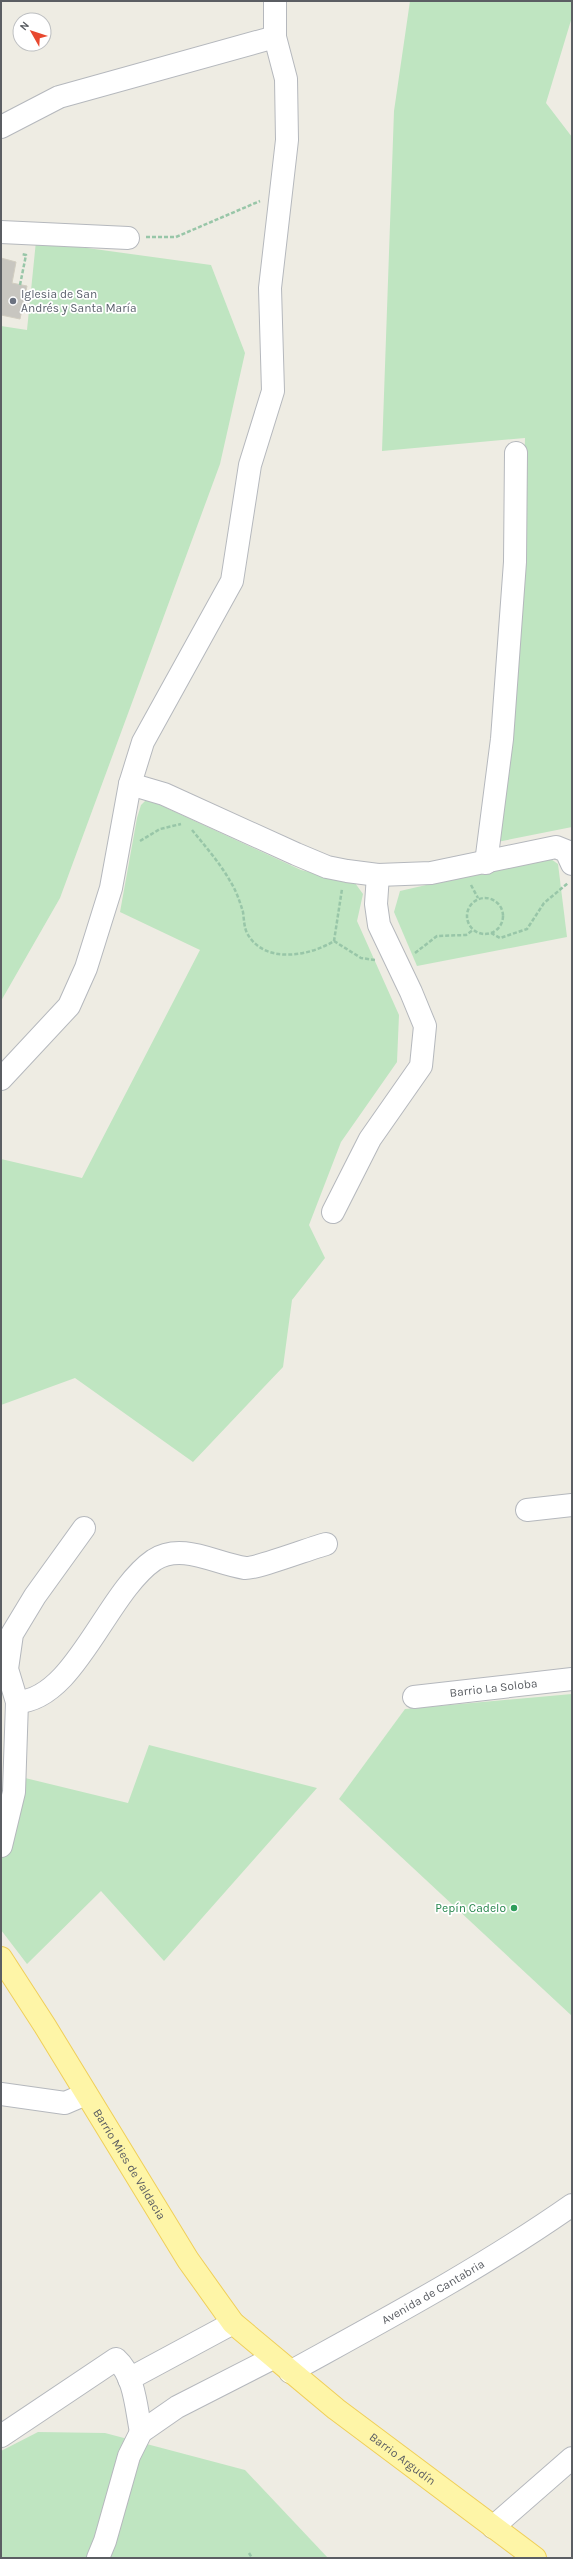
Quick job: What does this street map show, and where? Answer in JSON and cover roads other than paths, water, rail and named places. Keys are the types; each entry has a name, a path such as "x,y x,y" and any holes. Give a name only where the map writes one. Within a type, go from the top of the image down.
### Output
{"main road":[{"name":"Barrio Mies de Valdacia","path":"1,1958 188,2260 233,2323 273,2358"},
{"name":"Barrio Argudín","path":"273,2358 336,2409 535,2558"}],"street":[{"path":"1,1079 69,1006 86,968 107,903 130,784 143,742 232,581 250,465 273,391 270,288 287,140 286,87 275,37 275,1"},
{"path":"1,127 59,97 107,85 275,37"},
{"path":"1,232 128,238"},
{"path":"486,863 502,739 516,562 516,453"},
{"path":"130,784 164,794 327,867 347,871 378,875 431,873 486,863 558,847 566,851 572,864"},
{"path":"333,1212 370,1139 421,1066 424,1026 411,992 379,926 376,904 378,875"},
{"path":"527,1510 572,1505"},
{"path":"1,1846 14,1792 17,1702 7,1669 12,1634 34,1596 84,1528"},
{"path":"17,1702 30,1701 51,1690 69,1672 124,1591 154,1560 169,1554 195,1554 246,1568 326,1544"},
{"name":"Barrio La Soloba","path":"414,1697 572,1679"},
{"path":"1,2094 65,2103 86,2094"},
{"name":"Avenida de Cantabria","path":"290,2372 444,2287 521,2241 572,2206"},
{"path":"130,2378 233,2323"},
{"path":"98,2558 105,2541 129,2456 141,2432 177,2407 273,2358"},
{"path":"1,2436 116,2359 126,2367 130,2378 141,2432"},
{"path":"493,2526 572,2458"}],"place":[{"name":"Iglesia de San Andrés y Santa María","path":"13,301"},
{"name":"Pepín Cadelo","path":"514,1908"}]}
